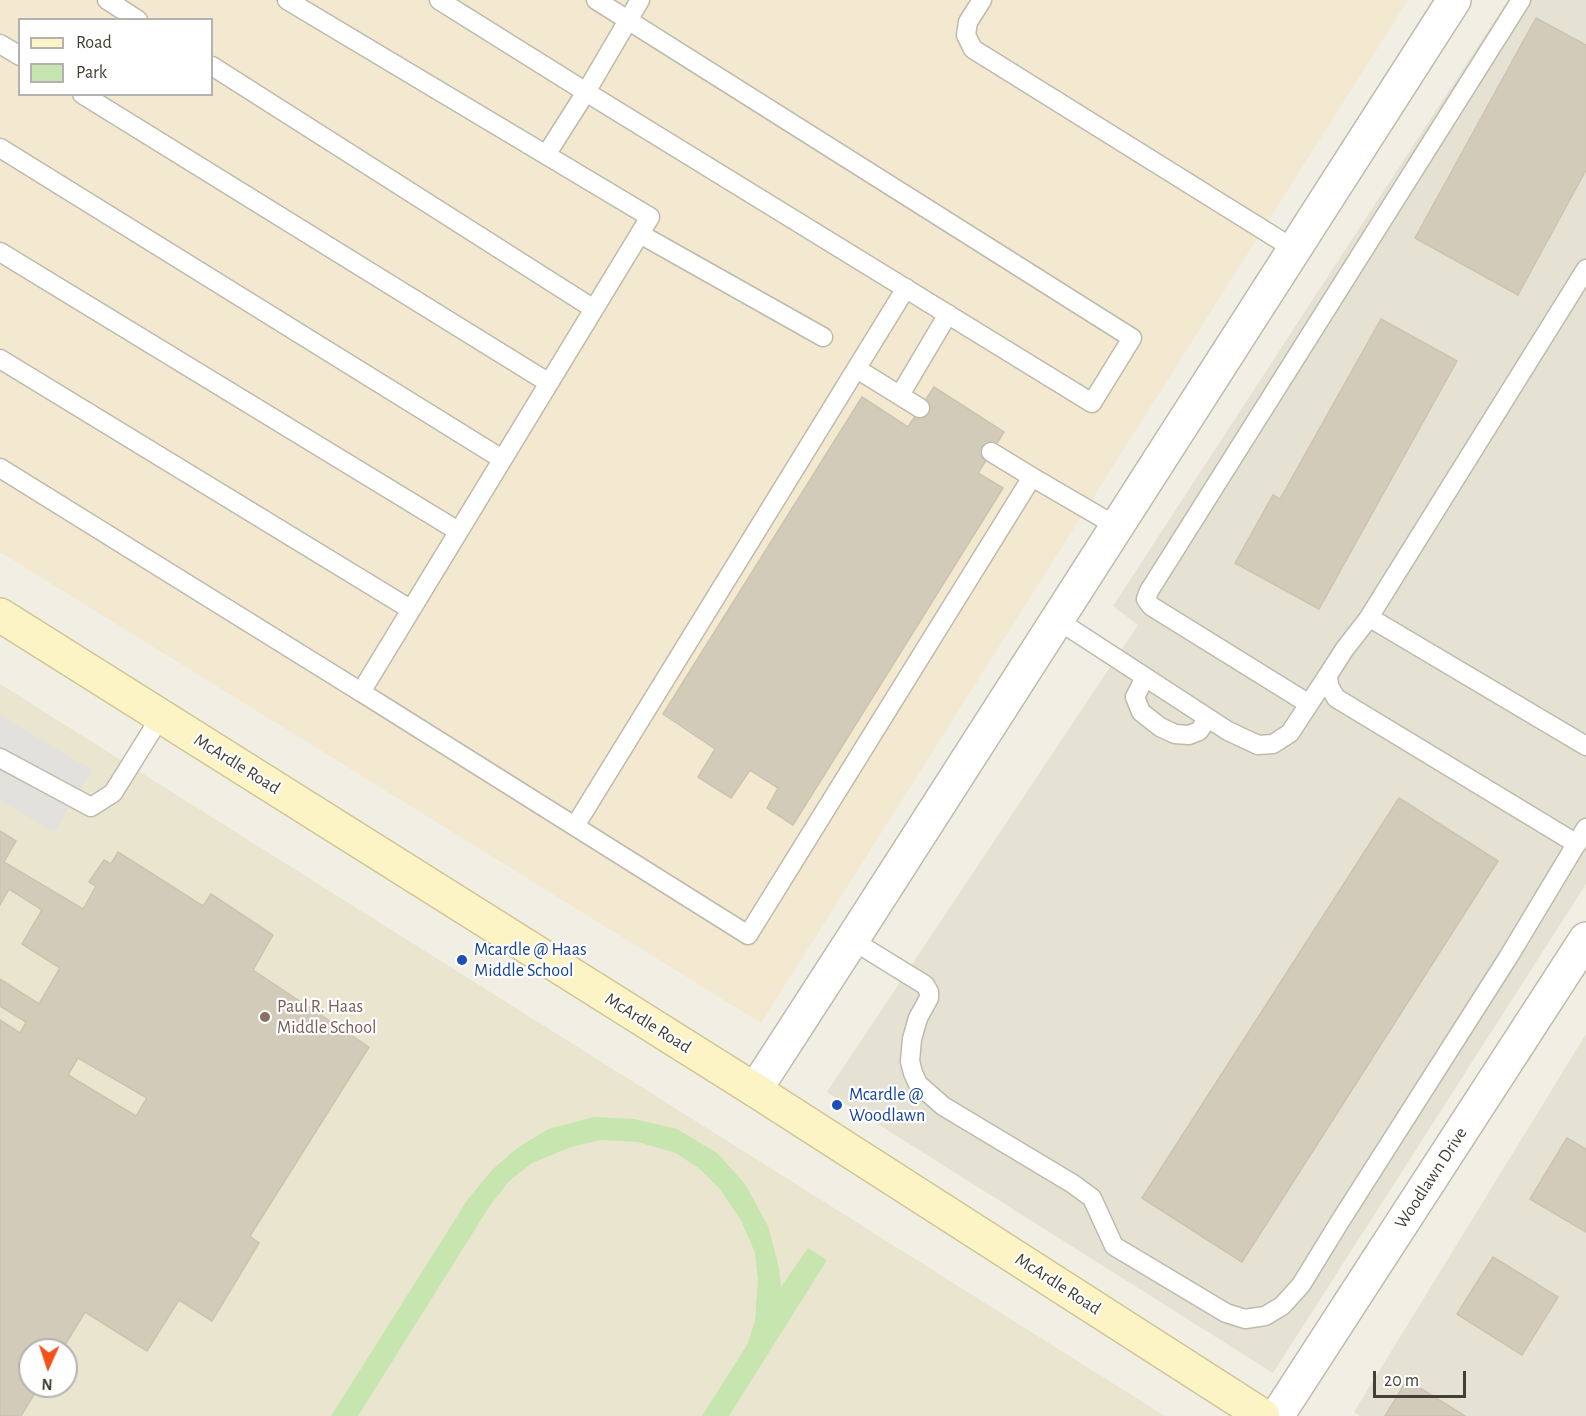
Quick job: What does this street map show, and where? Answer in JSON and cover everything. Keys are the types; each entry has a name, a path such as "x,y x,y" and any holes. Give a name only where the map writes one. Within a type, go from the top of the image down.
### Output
{"main road":[{"name":"McArdle Road","path":"0,615 754,1089 1263,1416"}],"street":[{"path":"754,1089 852,940 1454,0"},
{"name":"Woodlawn Drive","path":"1277,1416 1586,939"}],"lane":[{"path":"107,0 135,18"},
{"path":"287,0 650,217 361,692"},
{"path":"440,0 1092,403 1132,338 596,0"},
{"path":"546,155 640,0"},
{"path":"982,0 968,22 966,35 973,49 1294,249"},
{"path":"1309,704 1150,606 1146,599 1521,0"},
{"path":"0,44 18,55"},
{"path":"213,67 594,309"},
{"path":"85,96 549,383"},
{"path":"0,148 502,459"},
{"path":"640,234 823,337"},
{"path":"0,252 458,531"},
{"path":"1056,619 1228,731 1258,745 1273,744 1290,732 1344,650 1368,619 1586,269"},
{"path":"574,826 906,288"},
{"path":"900,395 948,314"},
{"path":"0,358 410,609"},
{"path":"857,369 920,408"},
{"path":"991,452 1116,526"},
{"path":"0,468 748,935 1032,477"},
{"path":"1368,619 1431,653 1586,746"},
{"path":"1328,675 1329,686 1336,698 1576,844"},
{"path":"1144,677 1135,697 1141,712 1160,727 1175,734 1189,735 1199,731 1208,718"},
{"path":"0,758 91,807 114,793 161,716"},
{"path":"852,940 925,985 929,992 927,1004 918,1018 912,1039 910,1061 918,1084 943,1106 1073,1184 1092,1198 1114,1246 1226,1313 1245,1318 1264,1316 1282,1306 1301,1285 1509,956 1586,828"}],"shaded area":[{"path":"0,0 1408,0 761,1023 0,552"},
{"path":"1508,0 1586,0 1586,884 1273,1373 827,1092 1138,625 1113,606"},
{"name":"Paul R. Haas Middle School","path":"0,684 1165,1416 0,1416"},
{"path":"0,715 92,770 54,832 0,800"},
{"path":"1586,1034 1586,1416 1360,1416 1354,1412"}],"green space":[{"path":"594,1117 634,1119 677,1129 717,1153 745,1184 768,1226 779,1268 781,1287 808,1248 827,1260 729,1416 702,1416 747,1345 755,1321 758,1280 755,1253 741,1220 719,1188 700,1169 676,1153 638,1142 601,1140 571,1147 532,1163 509,1181 489,1207 358,1416 331,1416 468,1199 492,1170 516,1149 548,1129"}],"building":[{"path":"1536,18 1586,45 1586,170 1518,295 1415,238"},
{"path":"1381,319 1457,361 1319,609 1235,563 1273,495 1280,499"},
{"path":"934,387 1004,432 978,473 1003,488 793,825 767,808 778,788 750,770 731,798 698,777 715,749 663,714 862,397 908,427"},
{"path":"1399,798 1498,861 1242,1262 1142,1198"},
{"path":"0,831 16,841 4,862 83,909 96,886 89,882 104,860 111,864 118,852 203,906 211,894 273,935 253,970 369,1047 250,1236 259,1243 212,1321 179,1300 147,1351 85,1312 69,1338 18,1338 18,1398 32,1398 21,1416 0,1416 0,1020 20,1033 26,1022 0,1006 0,979 39,1004 60,968 22,944 42,910 9,889 0,905","holes":["78,1058 147,1098 136,1116 68,1075"]},
{"path":"1567,1138 1586,1149 1586,1232 1530,1199"},
{"path":"1493,1257 1558,1297 1522,1355 1457,1314"},
{"path":"1407,1380 1465,1416 1385,1416"}],"place":[{"name":"Mcardle @ Haas Middle School","path":"462,960"},
{"name":"Paul R. Haas Middle School","path":"265,1017"},
{"name":"Mcardle @ Woodlawn","path":"837,1105"}]}
